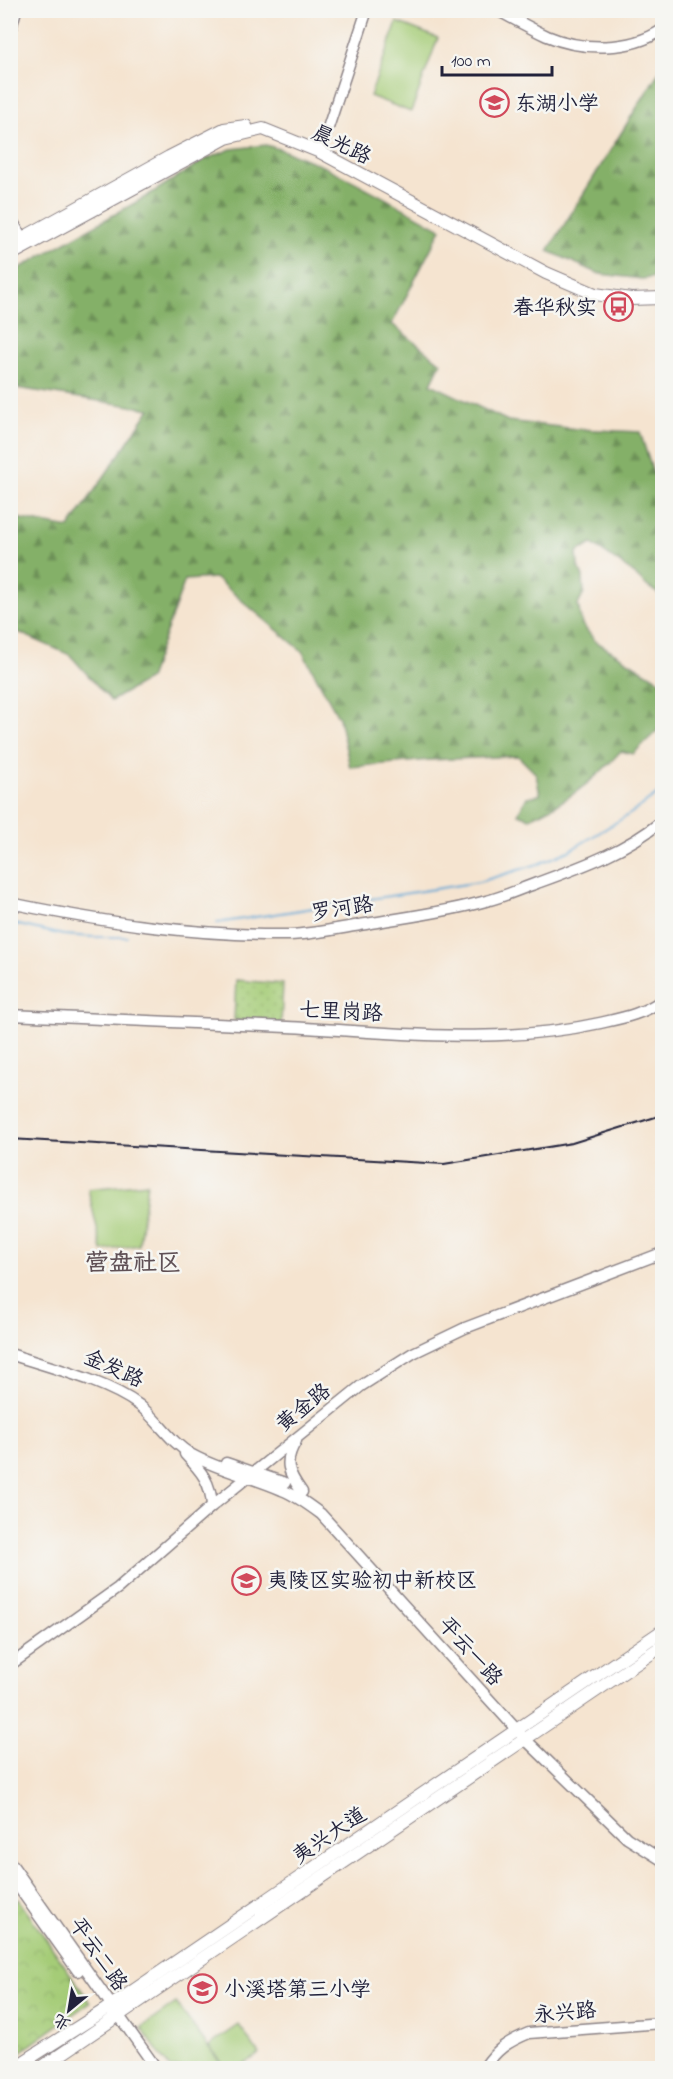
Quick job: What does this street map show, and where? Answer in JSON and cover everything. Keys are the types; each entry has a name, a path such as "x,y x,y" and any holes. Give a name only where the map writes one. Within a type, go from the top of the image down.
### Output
{"main road":[{"path":"10,32 16,10"},
{"path":"321,149 367,10"},
{"path":"497,10 548,36 587,45 606,46 640,41 663,30"},
{"name":"晨光路","path":"10,255 24,242 169,157 224,129 265,123 598,289 630,293 663,292"},
{"name":"晨光路","path":"321,149 546,273 595,294 631,299 663,298"},
{"path":"10,216 24,242"},
{"name":"晨光路","path":"10,245 24,242"},
{"name":"罗河路","path":"10,903 79,917 198,932 305,934 487,901 577,869 616,851 663,821"},
{"name":"七里岗路","path":"10,1015 435,1036 516,1036 569,1030 619,1019 650,1009 663,1000"},
{"name":"黄金路","path":"10,1665 118,1588 212,1506 361,1386 413,1353 465,1328 663,1253"},
{"name":"金发路","path":"10,1349 111,1383 144,1402 182,1442 250,1475"},
{"name":"金发路","path":"10,1354 109,1388 141,1406 173,1441 198,1458 250,1475"},
{"path":"299,1435 288,1459 289,1471 302,1492"},
{"path":"173,1441 203,1473 212,1494 212,1506"},
{"name":"平云一路","path":"250,1475 285,1483 325,1509 524,1733 632,1835 663,1854"},
{"name":"平云一路","path":"250,1475 299,1498 321,1514 524,1733 627,1838 663,1860"},
{"name":"夷兴大道","path":"524,1733 663,1631"},
{"name":"夷兴大道","path":"41,2068 112,2012 524,1733 663,1646"},
{"name":"平云二路","path":"10,1862 148,2068"},
{"name":"平云二路","path":"10,1875 156,2068"},
{"name":"夷兴大道","path":"14,2068 112,2012"},
{"name":"永兴路","path":"484,2068 510,2041 529,2034 663,2023"}],"green space":[{"path":"397,22 438,38 411,112 370,96"},
{"path":"662,67 662,276 642,279 600,274 548,251"},
{"path":"266,145 333,171 441,229 392,324 441,363 431,384 508,421 577,429 640,432 653,473 662,473 662,596 592,544 577,552 578,566 583,577 584,593 578,605 582,624 595,641 662,682 662,726 633,754 621,751 579,790 530,818 518,814 527,797 540,795 536,774 518,756 350,767 339,718 302,651 215,578 185,580 149,679 111,701 70,655 11,629 11,517 69,528 150,409 11,387 11,273 147,196 204,160 231,149"},
{"path":"236,980 283,984 281,1025 234,1020"},
{"path":"147,1183 139,1245 102,1251 88,1189"},
{"path":"18,1899 90,2002 11,2059 10,1904"},
{"path":"176,2003 224,2068 170,2068 141,2028"},
{"path":"239,2025 259,2054 239,2068 225,2068 209,2046"}],"waterway":[{"path":"217,923 479,882 538,864 569,851 633,812 662,791"},
{"path":"10,923 63,935 127,937"}],"railway":[{"path":"10,1139 444,1164 572,1143 662,1115"}],"place":[{"name":"东湖小学","path":"494,103"},
{"name":"春华秋实","path":"618,307"},
{"name":"夷陵区实验初中新校区","path":"246,1580"},
{"name":"小溪塔第三小学","path":"203,1989"}],"district":[{"name":"营盘社区","path":"133,1262"}]}
